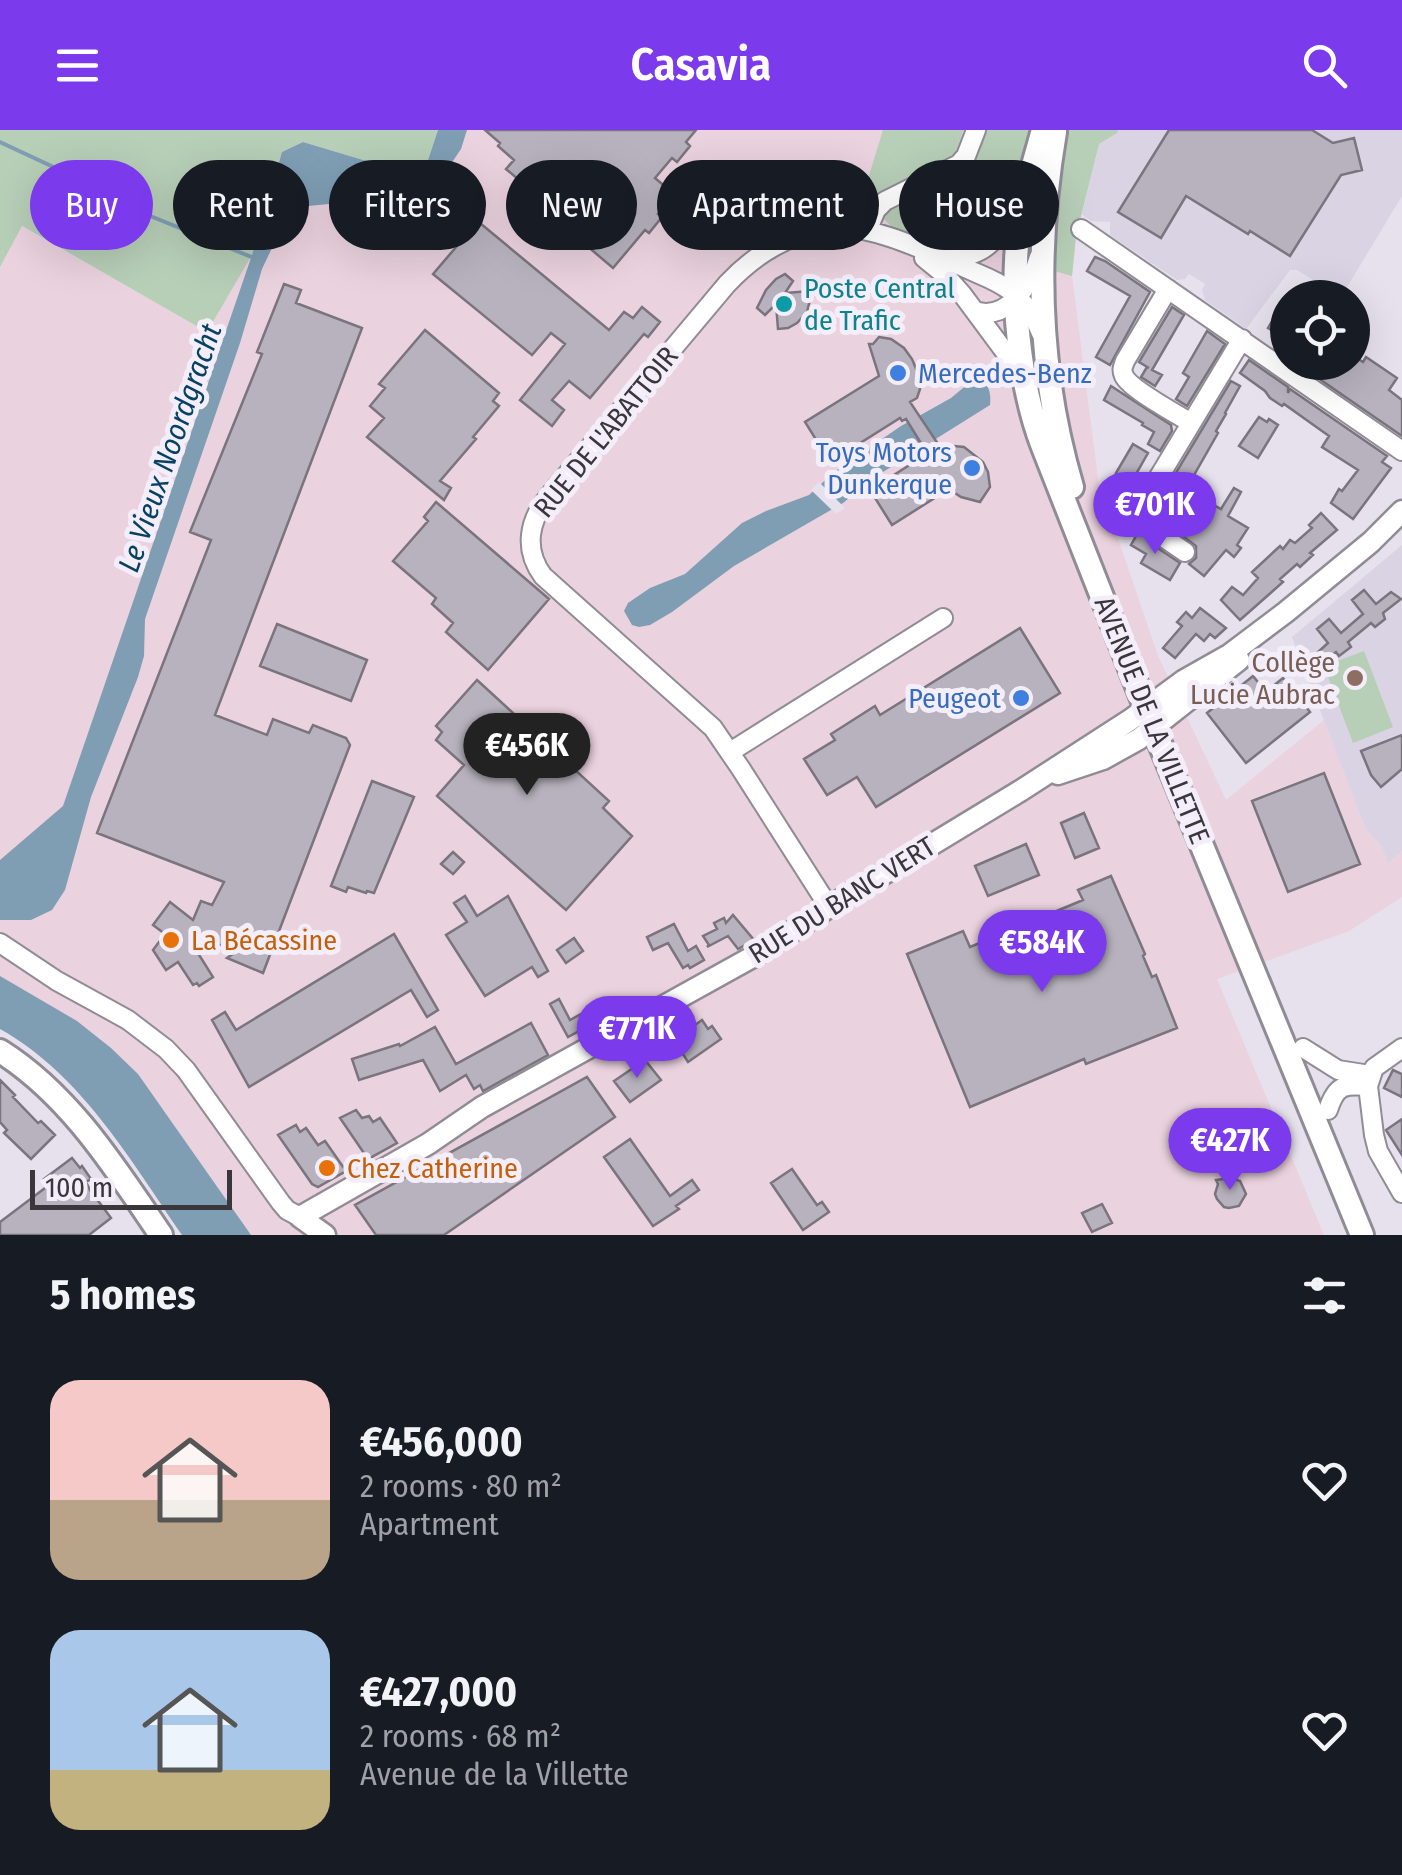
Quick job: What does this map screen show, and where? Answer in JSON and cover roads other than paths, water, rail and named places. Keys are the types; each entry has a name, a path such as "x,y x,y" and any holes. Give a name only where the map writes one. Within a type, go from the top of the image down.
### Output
{"main road":[{"name":"AVENUE DE LA VILLETTE","path":"1035,160 1043,130"},
{"name":"AVENUE DE LA VILLETTE","path":"1052,160 1056,130"},
{"name":"AVENUE DE LA VILLETTE","path":"1018,250 1017,297 1024,378 1042,447 1302,1048 1378,1235"},
{"name":"AVENUE DE LA VILLETTE","path":"1043,250 1045,342 1057,425 1080,512 1362,1235"},
{"path":"0,1051 30,1073 74,1117 114,1166 161,1235"}],"street":[{"path":"879,208 885,201 959,164 976,130"},
{"path":"1081,229 1402,451"},
{"name":"RUE DE L'ABATTOIR","path":"879,235 992,279 1031,311 1045,342"},
{"name":"RUE DE L'ABATTOIR","path":"893,240 938,268 1024,378"},
{"name":"RUE DE L'ABATTOIR","path":"769,250 727,284 549,496 532,521 531,551 542,576 718,734 829,907"},
{"path":"940,256 966,257 982,250"},
{"path":"975,311 997,312 1017,297 1034,272 1040,250"},
{"path":"1168,289 1122,371 1134,387 1191,423"},
{"path":"1184,552 1158,533 1156,526 1168,503 1156,484 1242,339"},
{"name":"RUE DU BANC VERT","path":"300,1217 428,1144 473,1112 756,955 1020,791 1156,715 1222,666 1252,637 1372,542 1402,511"},
{"name":"RUE DU BANC VERT","path":"1372,542 1402,524"},
{"name":"RUE DU BANC VERT","path":"1020,791 1108,746 1234,666 1286,612"},
{"path":"730,752 943,618"},
{"path":"0,944 128,1020 166,1050 182,1065 281,1204 324,1235"},
{"path":"1302,1048 1338,1070 1369,1080"},
{"path":"1402,1048 1376,1065 1369,1080 1378,1151 1402,1193"},
{"path":"1328,1110 1342,1087 1369,1080"}],"water":[{"path":"438,130 467,130 454,160 428,160"},
{"path":"303,142 363,160 329,160 329,204 309,206 309,160 280,160 282,152"},
{"path":"253,250 271,250 145,619 144,656 138,677 91,797 65,890 52,910 31,920 0,920 0,860 63,806"},
{"path":"975,378 988,387 990,405 875,477 843,503 734,566 672,612 650,625 632,625 624,611 628,603 650,588 685,574 742,523 809,495 834,472 901,426 951,398"},
{"path":"0,976 77,1021 138,1074 251,1235 182,1235 80,1094 29,1048 0,1029"}],"waterway":[{"path":"0,142 107,192 128,207 254,258"}],"place":[{"name":"Poste Central de Trafic","path":"784,304"},
{"name":"Mercedes-Benz","path":"898,373"},
{"name":"Toys Motors Dunkerque","path":"972,468"},
{"name":"Collège Lucie Aubrac","path":"1355,678"},
{"name":"Peugeot","path":"1021,698"},
{"name":"La Bécassine","path":"171,940"},
{"name":"Chez Catherine","path":"327,1168"}],"water label":[{"name":"Le Vieux Noordgracht","path":"170,448"}]}
